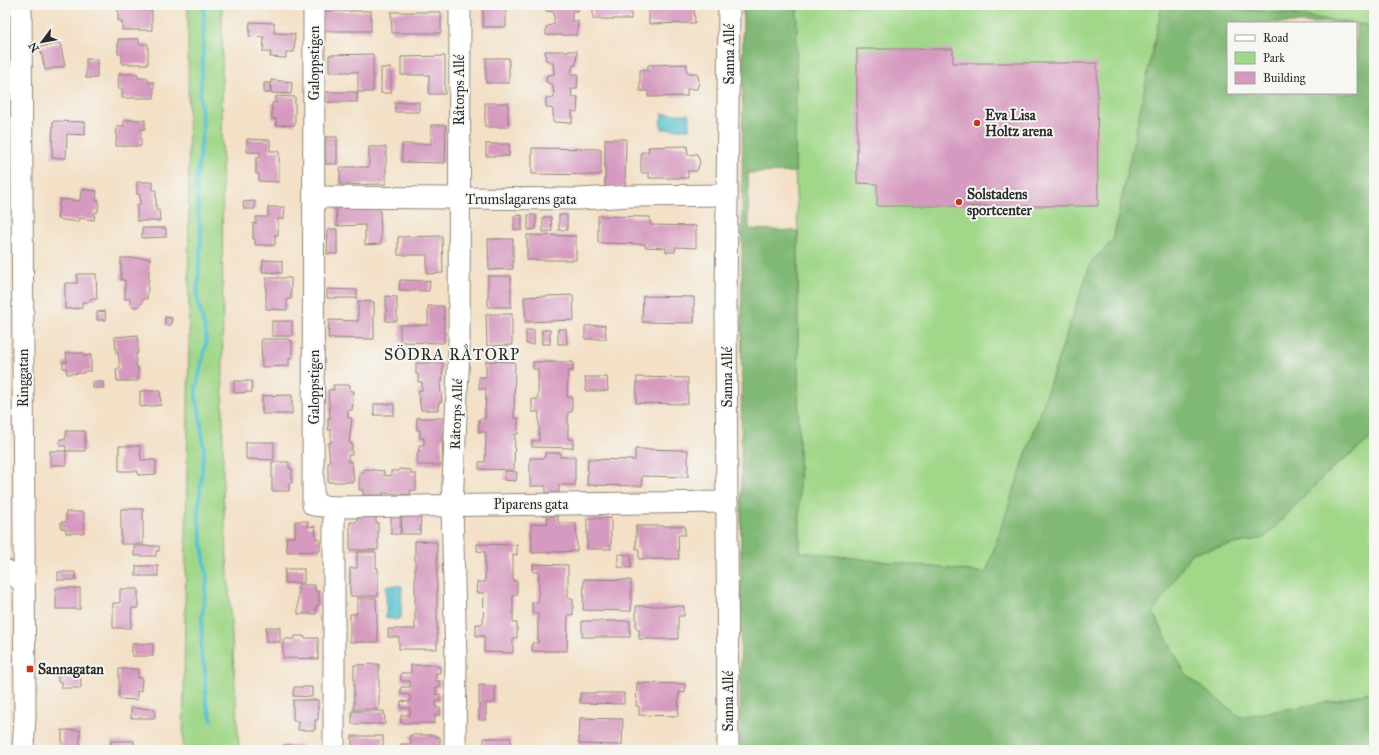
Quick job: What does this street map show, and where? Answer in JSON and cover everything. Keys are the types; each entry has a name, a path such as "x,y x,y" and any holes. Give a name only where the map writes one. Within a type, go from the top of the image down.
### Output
{"street":[{"name":"Ringgatan","path":"21,5 14,251 24,582 23,750"},
{"name":"Galoppstigen","path":"314,5 313,505 334,507"},
{"name":"Råtorps Allé","path":"455,750 456,660 452,505 459,355 460,5"},
{"name":"Sanna Allé","path":"728,750 727,502 729,5"},
{"name":"Trumslagarens gata","path":"314,197 580,199 632,196 728,195"},
{"name":"Piparens gata","path":"334,507 727,502"},
{"path":"334,507 334,750"},
{"path":"5,570 24,582"}],"green space":[{"path":"188,5 222,5 223,492 239,750 183,750 189,336"},
{"path":"743,5 797,5 795,172 748,173 749,229 798,231 800,552 986,573 1091,262 1113,240 1162,5 1232,8 1344,22 1227,22 1227,94 1357,94 1357,24 1374,26 1374,436 1327,473 1264,538 1191,553 1153,613 1186,675 1240,717 1335,701 1374,691 1374,750 740,750"},
{"name":"Solstadens sportcenter","path":"797,5 1162,5 1113,241 1091,262 986,573 800,552 798,231 795,172"},
{"path":"1194,5 1374,5 1374,26 1357,24 1357,22 1345,22 1273,12"},
{"path":"1374,436 1374,691 1335,701 1240,717 1186,675 1152,613 1191,553 1264,538 1327,473"}],"water":[{"path":"662,114 689,114 689,129 662,129 660,120 662,119"},
{"path":"386,586 402,586 401,618 397,618 397,620 386,618"}],"building":[{"path":"118,5 144,6 144,11 152,11 152,30 122,30 122,21 118,21"},
{"path":"483,5 506,5 506,27 483,27"},
{"path":"546,5 578,5 578,11 572,11 572,21 578,21 577,35 546,35 546,27 554,24 554,12 546,11"},
{"path":"593,5 631,5 631,19 593,19"},
{"path":"649,5 694,5 695,23 649,24"},
{"path":"322,11 371,11 371,31 322,31"},
{"path":"391,12 441,12 441,33 392,33"},
{"path":"250,22 274,23 274,33 295,34 294,52 286,52 286,58 270,57 271,52 263,52 264,37 249,36"},
{"path":"118,39 139,39 139,44 148,44 148,64 122,64 122,54 118,54"},
{"path":"60,43 65,66 45,70 40,47"},
{"name":"Eva Lisa Holtz arena","path":"857,49 953,49 953,63 1097,63 1098,206 877,206 877,184 857,183"},
{"path":"545,51 577,51 576,65 573,65 571,74 578,74 577,89 571,89 572,97 578,97 577,112 572,111 572,123 553,122 553,109 546,107 546,98 554,98 553,85 546,82 547,75 554,74 553,63 546,60"},
{"path":"373,54 373,92 358,92 358,72 329,72 329,55"},
{"path":"445,56 445,94 429,94 429,75 401,75 401,57"},
{"path":"486,58 509,58 509,83 486,83"},
{"path":"86,59 97,59 97,78 86,78"},
{"path":"687,64 687,73 697,73 699,81 697,89 687,89 687,96 648,97 648,91 640,91 640,70 648,70 648,65"},
{"path":"381,68 391,68 391,93 381,93"},
{"path":"119,74 138,74 138,78 148,78 148,82 154,82 154,98 122,98 122,89 118,89"},
{"path":"271,80 292,82 291,94 271,93"},
{"path":"264,83 270,83 270,93 264,93"},
{"path":"326,92 357,92 357,102 326,102"},
{"path":"276,96 295,97 295,125 276,125 276,119 272,119 272,103 276,103"},
{"path":"395,102 419,102 419,112 395,112"},
{"path":"485,103 508,103 508,127 485,127"},
{"path":"124,120 145,120 145,129 141,129 141,146 116,146 117,126 124,126"},
{"path":"53,121 85,122 85,135 67,134 66,158 52,158"},
{"path":"431,125 446,125 445,163 402,162 402,144 431,144"},
{"path":"326,137 337,137 337,164 326,164"},
{"path":"247,139 270,140 270,151 279,151 279,182 259,181 259,174 256,174 256,158 260,158 260,152 247,152"},
{"path":"605,139 626,139 625,187 605,186"},
{"path":"486,144 509,144 509,156 486,156"},
{"path":"687,146 688,155 697,154 700,162 697,171 688,171 688,178 649,178 649,173 641,173 641,152 649,152 648,147"},
{"path":"369,147 386,147 386,184 340,185 340,167 369,167"},
{"path":"532,148 601,149 601,175 532,174"},
{"path":"137,182 153,182 153,190 156,190 156,210 159,210 160,221 137,221 137,205 140,205 140,195 137,194"},
{"path":"81,189 97,191 96,200 99,200 98,212 95,212 94,220 79,218 78,222 57,219 60,199 80,201"},
{"path":"255,201 255,209 244,209 243,202"},
{"path":"380,206 381,244 365,245 365,225 337,226 336,207"},
{"path":"268,207 285,207 284,219 278,219 278,235 275,235 275,245 255,245 255,239 253,239 253,223 256,224 256,217 268,217"},
{"path":"522,215 522,230 514,230 514,216"},
{"path":"528,215 536,215 536,229 528,230"},
{"path":"559,215 567,215 567,230 559,230"},
{"path":"598,216 650,217 650,225 696,226 696,248 676,247 675,252 666,252 666,248 645,247 645,244 598,243"},
{"path":"543,217 551,217 552,231 543,232"},
{"path":"142,228 166,228 166,237 142,238"},
{"path":"328,229 337,229 337,254 327,254"},
{"path":"527,235 576,236 576,260 527,260"},
{"path":"442,236 443,273 427,274 427,255 398,255 398,237"},
{"path":"488,239 513,239 513,269 489,270"},
{"path":"121,258 150,258 147,299 143,299 142,303 138,307 134,307 130,303 130,299 125,299 125,280 121,280"},
{"path":"263,260 282,261 282,273 262,272"},
{"path":"77,274 96,274 97,299 90,299 90,302 82,302 82,308 65,309 65,283 77,283"},
{"path":"488,276 511,276 511,307 488,307"},
{"path":"266,278 291,278 291,299 287,299 287,310 266,309"},
{"path":"400,280 430,281 429,291 399,290"},
{"path":"327,289 357,290 357,298 327,298"},
{"path":"573,295 574,320 526,322 524,297"},
{"path":"386,296 397,297 397,321 386,321"},
{"path":"643,296 694,297 694,323 642,322"},
{"path":"358,301 374,302 374,339 328,338 329,320 358,321"},
{"path":"428,306 444,306 444,343 400,342 400,325 428,325"},
{"path":"105,311 106,320 97,320 97,312"},
{"path":"486,314 512,314 512,345 487,346"},
{"path":"165,317 172,318 171,325 165,325"},
{"path":"272,321 292,321 292,336 272,336"},
{"path":"605,325 606,339 585,339 585,326"},
{"path":"558,329 566,329 567,344 558,344"},
{"path":"526,330 534,330 534,344 526,344"},
{"path":"542,330 550,330 550,344 542,344"},
{"path":"138,335 136,366 138,367 138,381 117,381 116,369 120,368 118,353 116,353 115,337"},
{"path":"261,339 289,339 289,341 292,341 292,358 289,358 289,366 262,367"},
{"path":"66,353 84,353 84,356 91,355 91,371 67,374 66,368 63,368 63,362 67,362"},
{"path":"486,361 515,362 514,418 518,418 518,434 515,434 514,470 479,469 479,462 485,462 486,432 479,432 479,419 485,419 486,389 479,389 479,377 486,377"},
{"path":"533,362 573,362 573,371 568,371 567,397 572,397 572,412 568,412 568,439 573,439 573,448 532,447 532,441 539,441 539,412 532,412 532,399 538,399 538,369 533,369"},
{"path":"416,363 443,363 442,383 440,383 442,402 439,402 438,410 421,410 418,390 422,390 422,382 418,382"},
{"path":"585,377 607,377 608,391 586,391"},
{"path":"637,377 688,378 688,404 636,403"},
{"path":"234,381 252,381 252,392 234,393"},
{"path":"93,382 103,382 103,388 93,388"},
{"path":"333,385 350,385 350,391 354,391 352,410 348,410 348,418 352,418 349,443 352,443 352,455 348,455 348,462 352,462 354,482 328,482 328,463 330,463 328,443 331,443 331,430 328,430 328,418 330,418 328,390 334,390"},
{"path":"140,391 160,391 161,405 140,407"},
{"path":"292,395 292,414 262,414 262,396"},
{"path":"374,404 394,404 394,415 374,415"},
{"path":"417,418 444,418 444,438 442,438 443,465 417,465 419,445 424,445 424,438 420,438 420,430 417,430"},
{"path":"66,431 85,431 85,451 66,451 66,446 60,446 60,439 66,439"},
{"path":"246,442 274,442 274,460 246,459"},
{"path":"119,446 140,446 141,460 156,460 156,474 138,475 138,471 119,471"},
{"path":"635,449 688,450 688,477 642,476 642,486 587,485 588,459 635,460"},
{"path":"50,451 66,451 66,465 50,465"},
{"path":"545,453 561,453 560,457 575,457 575,485 559,485 559,493 546,493 546,486 530,486 530,458 545,458"},
{"path":"272,462 289,462 289,468 292,468 292,483 289,483 289,491 272,491"},
{"path":"364,469 384,471 384,475 391,476 391,471 399,471 399,469 411,470 411,474 416,474 416,490 411,490 410,495 383,493 383,495 363,495 363,490 359,490 359,473 364,473"},
{"path":"505,471 517,472 516,481 504,480"},
{"path":"121,509 143,509 143,544 121,544"},
{"path":"66,512 84,512 84,533 66,533 66,529 61,528 61,522 66,522"},
{"path":"402,512 421,513 420,534 401,534"},
{"path":"357,513 376,513 376,523 378,522 378,550 350,550 350,522 357,522"},
{"path":"391,514 400,514 400,534 391,534"},
{"path":"558,516 558,523 576,523 577,551 532,553 531,524 548,523 547,517"},
{"path":"587,518 611,518 611,549 587,549"},
{"path":"295,521 308,521 308,527 315,526 316,539 320,539 320,551 287,552 286,537 295,537"},
{"path":"636,526 685,526 685,535 678,535 679,559 639,559 639,549 636,549"},
{"path":"415,541 437,542 437,649 399,649 399,637 388,637 388,629 415,629"},
{"path":"477,544 517,545 517,555 513,554 513,581 517,581 517,595 513,595 513,623 517,623 517,638 513,638 513,653 484,652 484,636 476,636 476,624 483,624 484,593 476,593 477,582 485,582 485,552 477,551"},
{"path":"134,546 159,546 159,551 156,551 156,556 134,556"},
{"path":"357,552 376,552 376,568 378,568 378,596 350,596 350,568 357,568"},
{"path":"618,554 631,555 631,568 618,567"},
{"path":"533,564 568,565 568,599 573,599 573,615 568,615 567,651 532,651 532,643 538,643 538,613 532,613 532,602 538,602 539,572 533,572"},
{"path":"136,566 158,566 158,576 136,576"},
{"path":"285,569 304,569 304,583 285,583"},
{"path":"58,572 75,572 76,580 58,580"},
{"path":"584,579 631,580 631,611 583,610"},
{"path":"298,585 315,585 315,591 319,591 319,606 316,606 316,614 298,614"},
{"path":"56,588 80,588 80,609 56,609"},
{"path":"120,589 138,589 138,608 132,608 131,628 113,628 113,603 120,603"},
{"path":"357,598 376,598 378,642 350,642 350,614 357,614"},
{"path":"636,606 684,606 684,616 678,616 678,639 639,639 639,629 636,629"},
{"path":"582,621 630,621 630,637 582,637"},
{"path":"266,627 280,627 280,642 266,642"},
{"path":"295,636 304,636 304,638 318,638 318,659 283,658 283,639 295,639"},
{"path":"132,644 153,644 153,656 132,656"},
{"path":"379,664 379,709 354,709 354,665"},
{"path":"411,665 436,665 440,667 440,673 436,673 436,681 440,681 440,687 436,687 436,695 440,694 440,701 436,701 436,708 440,708 440,715 435,715 435,723 401,723 401,715 410,715 410,708 401,708 401,701 410,702 410,695 401,694 401,687 410,687 410,681 401,681 401,673 411,673"},
{"path":"63,667 80,668 81,688 62,688 62,682 58,682 58,674 63,674"},
{"path":"119,669 138,669 138,678 142,678 141,691 137,691 137,700 119,699"},
{"path":"637,683 685,684 685,693 679,692 678,716 639,715 639,706 636,706"},
{"path":"479,685 495,686 495,703 486,703 486,720 479,720"},
{"path":"294,687 312,687 312,697 293,696"},
{"path":"580,693 624,693 624,704 580,703"},
{"path":"293,700 318,700 318,720 315,720 315,730 298,730 298,721 293,721"},
{"path":"131,708 155,709 155,718 131,718"},
{"path":"352,711 384,711 385,724 352,724"},
{"path":"580,718 623,719 622,745 579,744"},
{"path":"62,730 80,730 80,750 62,750"},
{"path":"410,735 436,735 436,737 440,737 440,744 436,744 436,750 400,750 401,744 411,744"},
{"path":"352,736 383,736 383,748 352,748"},
{"path":"484,738 511,738 511,750 484,750"},
{"path":"111,741 134,741 134,750 111,750"},
{"path":"283,745 301,745 301,750 283,750"}],"waterway":[{"path":"204,5 203,57 200,98 203,127 196,186 201,238 197,297 206,334 206,343 196,389 196,399 199,408 204,449 198,514 207,579 202,617 201,652 205,669 206,703 212,720"}],"place":[{"name":"Eva Lisa Holtz arena","path":"977,123"},
{"name":"Solstadens sportcenter","path":"959,202"},
{"name":"Sannagatan","path":"30,669"}],"district":[{"name":"SÖDRA RÅTORP","path":"452,354"}]}
